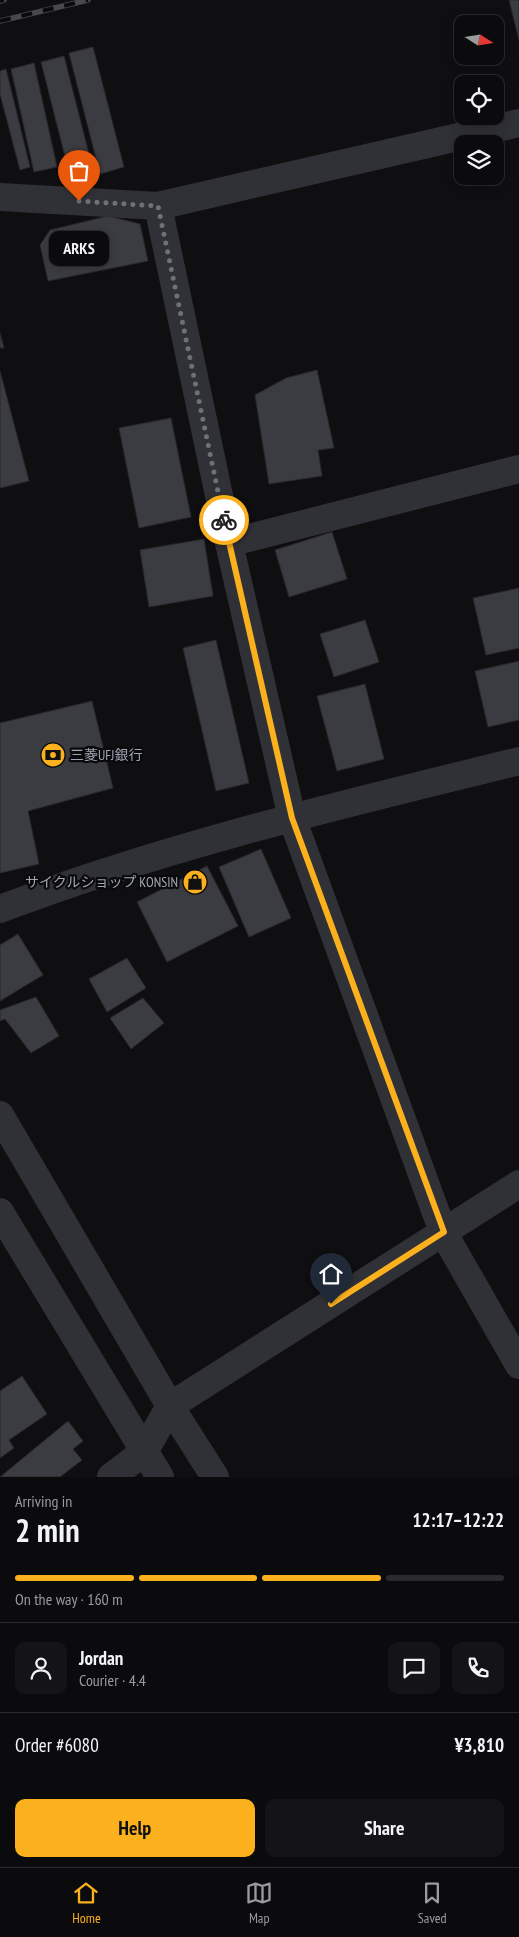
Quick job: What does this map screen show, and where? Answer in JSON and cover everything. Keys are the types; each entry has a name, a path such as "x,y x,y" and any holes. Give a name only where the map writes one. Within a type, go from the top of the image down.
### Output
{"street":[{"path":"0,197 158,206 519,124"},
{"path":"158,206 229,543 292,818 444,1232 519,1364"},
{"path":"229,543 519,469"},
{"path":"0,908 72,881 292,818 519,760"},
{"path":"0,1115 170,1406 215,1477"},
{"path":"111,1477 144,1452 170,1406 519,1184"},
{"path":"0,1212 160,1477"}],"building":[{"path":"509,0 519,0 519,40"},
{"path":"93,47 124,167 100,174 69,53"},
{"path":"64,56 92,166 69,172 41,62"},
{"path":"34,63 57,167 34,172 11,69"},
{"path":"6,69 30,167 20,170 0,94 0,71"},
{"path":"108,216 140,224 148,261 48,281 40,245 50,230"},
{"path":"0,333 4,348 0,348"},
{"path":"317,370 334,448 318,450 322,476 269,484 255,395 286,378"},
{"path":"0,371 29,481 0,488"},
{"path":"171,418 191,517 139,528 119,428"},
{"path":"332,532 347,579 289,597 275,550"},
{"path":"204,539 213,596 149,607 140,550"},
{"path":"519,588 519,648 486,655 473,598"},
{"path":"365,620 379,662 334,677 320,634"},
{"path":"216,640 249,783 216,791 183,648"},
{"path":"519,661 519,720 488,727 475,671"},
{"path":"365,684 384,759 337,771 317,696"},
{"name":"三菱UFJ銀行","path":"92,701 113,788 28,811 39,864 0,873 0,723"},
{"path":"261,849 291,918 249,937 219,867"},
{"path":"207,866 238,926 167,962 137,902"},
{"path":"18,934 43,975 0,1001 0,945"},
{"path":"127,958 146,988 107,1012 89,979"},
{"path":"36,997 59,1036 31,1053 5,1019 0,1021 0,1010"},
{"path":"143,998 164,1023 131,1049 110,1018"},
{"path":"22,1376 47,1414 9,1440 14,1448 0,1458 0,1391"},
{"path":"68,1421 83,1441 73,1449 82,1460 60,1477 0,1477"}],"railway":[{"path":"0,1 4,0"},
{"path":"0,21 88,0"}],"way so far":[{"path":"79,201 158,206 224,520"}],"place":[{"name":"ARKS","path":"79,201"},
{"name":"三菱UFJ銀行","path":"53,755"},
{"name":"サイクルショップ KONSIN","path":"195,882"}],"route":[{"path":"224,520 292,818 444,1232 331,1304"}]}
